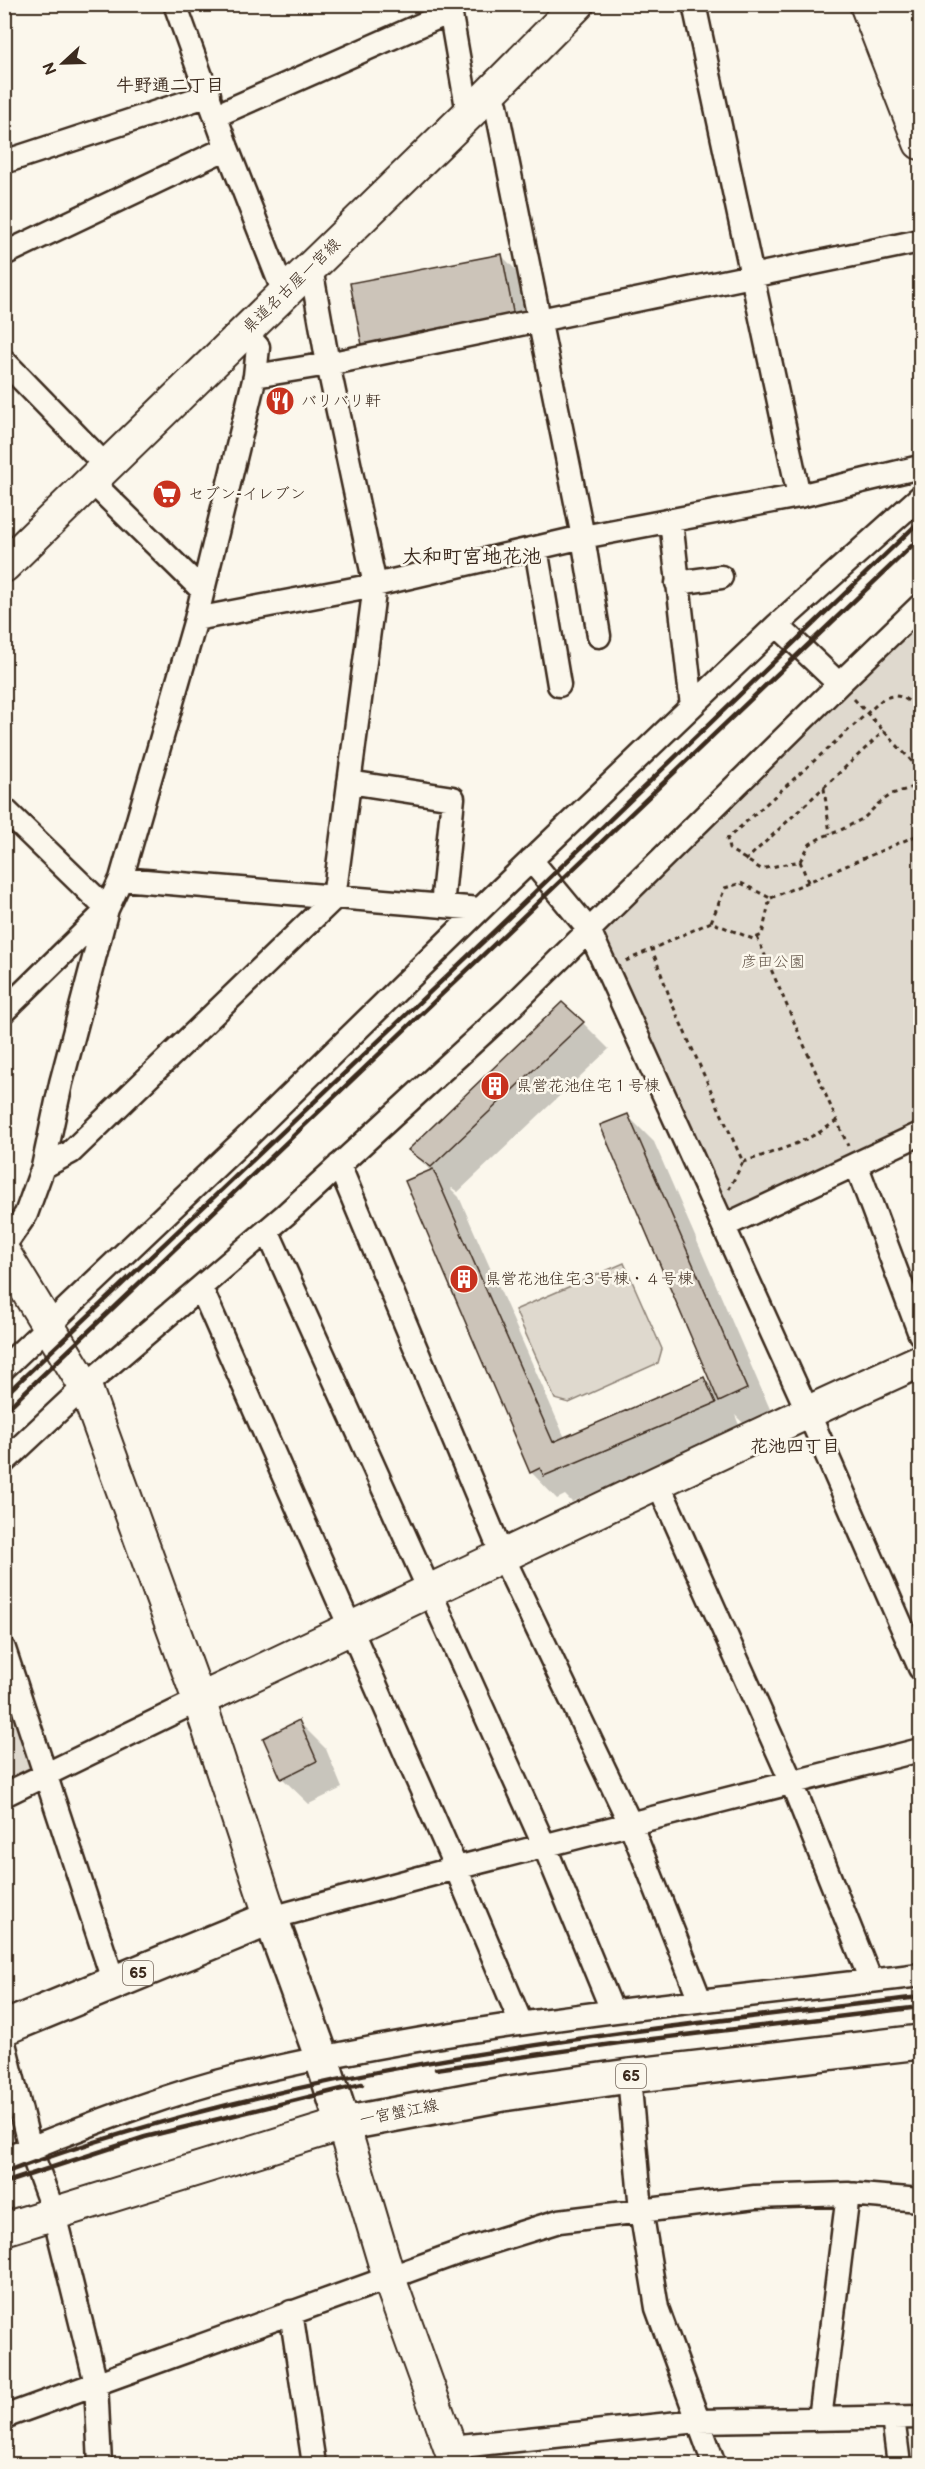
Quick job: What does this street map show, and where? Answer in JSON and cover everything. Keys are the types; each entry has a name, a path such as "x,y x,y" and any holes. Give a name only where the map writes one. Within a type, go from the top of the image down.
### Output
{"main road":[{"name":"65","path":"4,2028 271,1918"},
{"name":"一宮蟹江線","path":"271,1918 343,2124 503,2094 629,2076 921,2042"}],"street":[{"path":"175,4 227,148 284,293"},
{"name":"県道名古屋一宮線","path":"4,566 311,268 578,4"},
{"path":"694,4 750,278 799,496"},
{"path":"866,4 921,143"},
{"path":"896,4 920,65"},
{"path":"910,4 920,65"},
{"path":"4,162 213,105 449,8 477,105 496,105 583,537 599,636"},
{"path":"4,254 227,148"},
{"path":"255,376 328,364 921,241"},
{"path":"43,1167 71,1152 334,898 375,585 328,364 311,268"},
{"path":"4,1246 26,1214 43,1167 61,1083 107,909 121,879 196,619 255,376 258,347 244,332"},
{"path":"4,361 202,591"},
{"path":"196,619 375,585 583,537 799,496 921,467"},
{"path":"4,1368 245,1139 480,909 777,625 921,497"},
{"path":"671,521 692,706"},
{"path":"536,548 559,685"},
{"path":"677,583 721,577"},
{"path":"4,1462 85,1386 267,1230 507,1011 921,606"},
{"path":"777,625 839,684"},
{"path":"349,782 453,798 442,906"},
{"path":"4,808 107,909"},
{"path":"531,860 589,930 808,1412 921,1668"},
{"path":"121,879 480,909"},
{"path":"4,1011 107,909"},
{"path":"720,1219 856,1164 921,1134"},
{"path":"856,1164 921,1334"},
{"path":"339,1165 503,1557 630,1824 700,2000"},
{"path":"267,1230 544,1845 612,2010"},
{"path":"4,1253 50,1324 85,1386 199,1700 271,1918 544,1845 921,1750"},
{"path":"201,1288 456,1868 521,2023"},
{"path":"4,1795 199,1700 808,1412 921,1361"},
{"path":"658,1483 792,1783 871,1981"},
{"path":"4,1649 114,1983"},
{"path":"4,2158 162,2099 240,2076 322,2059 521,2023 612,2010 921,1975"},
{"path":"4,2043 30,2148 54,2214 96,2383 100,2464"},
{"path":"629,2076 641,2210 657,2308 714,2464"},
{"path":"4,2229 343,2124 389,2278 454,2456 698,2421 921,2417"},
{"path":"820,2419 848,2194"},
{"path":"4,2417 460,2252 559,2221 755,2197 848,2194 921,2200"},
{"path":"291,2312 314,2464"},
{"path":"893,2418 899,2464"}],"path":[{"path":"839,684 921,770"},
{"path":"921,712 906,699 893,695 883,699 727,839 729,849 761,870 800,861 810,844 864,818 892,794 921,785"},
{"path":"745,861 884,731"},
{"path":"824,787 830,834"},
{"path":"770,898 921,834"},
{"path":"800,861 808,882"},
{"path":"607,970 711,922 725,888 741,883 770,898"},
{"path":"711,922 753,939 762,935 770,898"},
{"path":"757,937 856,1164"},
{"path":"652,949 673,1006 743,1162 720,1219"},
{"path":"743,1162 821,1133 837,1120"}],"green space":[{"name":"彦田公園","path":"920,613 920,1139 725,1222 600,931"},
{"path":"624,1263 662,1349 658,1363 569,1403 555,1399 515,1310"},
{"path":"4,1654 38,1764 5,1780 4,1780"}],"building":[{"path":"502,254 514,317 362,345 350,283"},
{"name":"県営花池住宅１号棟","path":"562,1002 584,1022 431,1167 408,1150"},
{"path":"628,1114 747,1389 719,1402 600,1125"},
{"name":"県営花池住宅３号棟・４号棟","path":"433,1169 553,1442 704,1377 716,1403 544,1476 540,1468 530,1473 405,1181"},
{"path":"299,1720 317,1761 281,1779 263,1738"}],"railway":[{"path":"4,1396 507,919 920,521"},
{"path":"4,1412 920,538"},
{"path":"4,2173 115,2136 228,2105 342,2079 572,2040 920,1997"},
{"path":"436,2069 619,2043 920,2007"},
{"path":"4,2183 145,2137 362,2084"}],"place":[{"name":"バリバリ軒","path":"280,401"},
{"name":"セブン-イレブン","path":"167,494"},
{"name":"県営花池住宅１号棟","path":"495,1086"},
{"name":"県営花池住宅３号棟・４号棟","path":"464,1279"}],"district":[{"name":"牛野通二丁目","path":"170,85"},
{"name":"大和町宮地花池","path":"472,557"},
{"name":"花池四丁目","path":"795,1446"}]}
